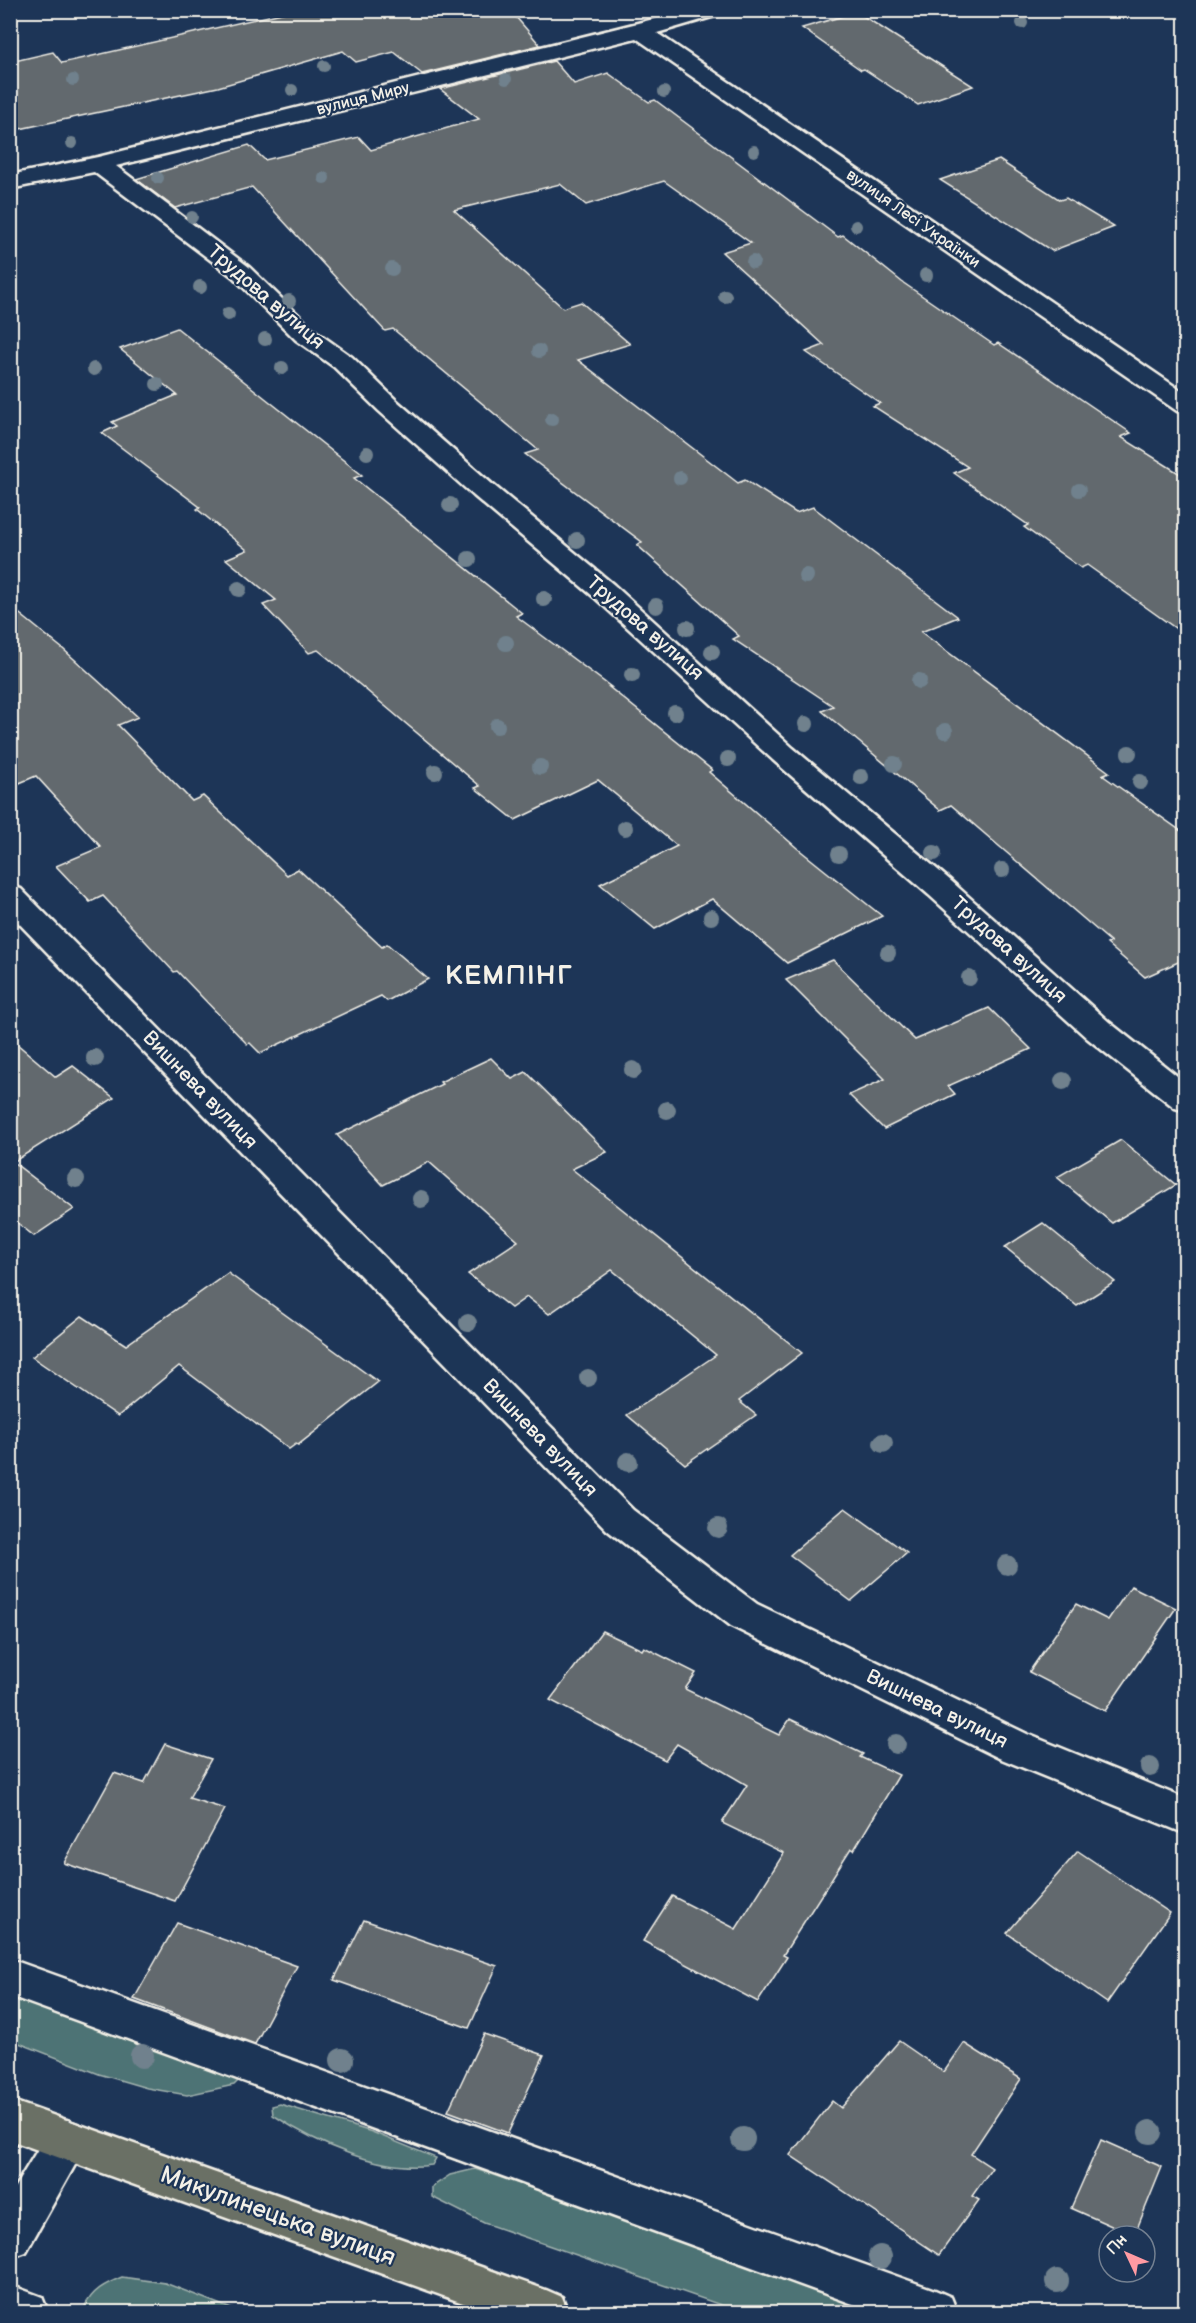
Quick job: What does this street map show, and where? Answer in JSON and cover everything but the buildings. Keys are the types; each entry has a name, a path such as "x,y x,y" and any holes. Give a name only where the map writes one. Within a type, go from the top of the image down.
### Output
{"highway":[{"name":"Микулинецька вулиця","path":"10,2120 546,2313"}],"street":[{"name":"вулиця Миру","path":"10,182 98,164 640,31 715,10"},
{"name":"вулиця Лесі Українки","path":"640,31 1185,406"},
{"name":"Трудова вулиця","path":"98,164 240,272 305,335 343,362 388,406 483,490 604,591 783,754 940,888 1098,1030 1185,1100"},
{"name":"Вишнева вулиця","path":"10,896 620,1520 744,1615 1013,1746 1185,1817"},
{"path":"10,1977 177,2035 739,2244 935,2313"},
{"path":"10,2237 67,2140"},
{"path":"10,2306 26,2313"}],"green space":[{"path":"10,1997 231,2075 238,2081 234,2085 187,2095 147,2088 99,2074 11,2040"},
{"path":"280,2104 372,2132 436,2158 432,2165 412,2166 370,2160 349,2154 309,2136 273,2115 272,2106"},
{"path":"475,2169 576,2203 876,2312 741,2312 484,2223 432,2197 432,2187 450,2175"},
{"path":"122,2277 165,2283 239,2312 86,2312 84,2308 95,2292"}],"district":[{"name":"КЕМПІНГ","path":"509,976"}]}
